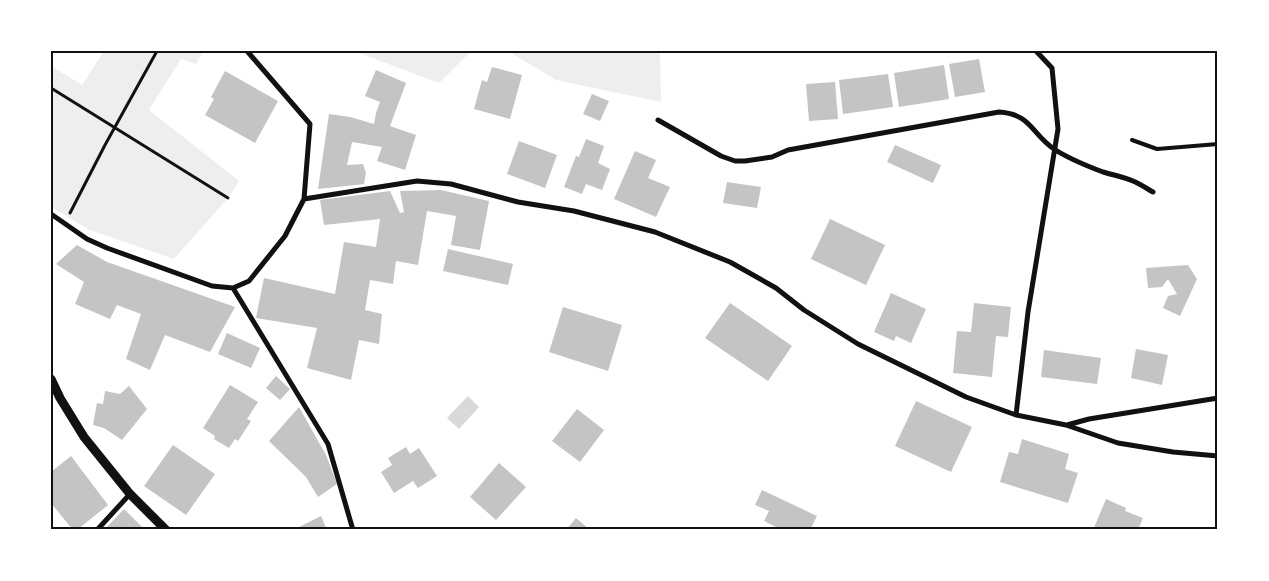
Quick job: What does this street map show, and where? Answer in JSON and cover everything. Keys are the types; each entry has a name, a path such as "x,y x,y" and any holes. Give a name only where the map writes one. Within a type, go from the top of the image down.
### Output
{"street":[{"path":"51,214 87,239 107,248 212,286 233,288 249,281 285,236 304,199 310,124 247,51"},
{"path":"1016,415 1028,312 1058,129 1052,68 1036,51"},
{"path":"658,120 721,156 735,161 758,160 772,157 788,150 999,112 1014,114 1026,120 1037,136 1055,149 1075,160 1103,172 1133,181 1153,192"},
{"path":"304,199 417,181 451,184 518,202 574,211 655,232 730,262 776,288 804,310 858,344 966,398 1016,415 1066,425 1118,443 1173,452 1218,456"},
{"path":"233,288 328,444 353,530"},
{"path":"51,379 60,398 84,437 130,494 166,530"},
{"path":"1066,425 1090,419 1218,398"},
{"path":"96,530 130,494"}],"lane":[{"path":"1132,140 1156,149 1218,144"}],"path":[{"path":"65,222 114,128 158,51"},
{"path":"51,88 228,198"}],"shaded area":[{"path":"104,51 203,51 196,64 181,59 149,110 239,181 228,198 174,259 90,230 51,207 51,66 82,85"},
{"path":"354,51 471,51 439,83"},
{"path":"508,51 657,51 660,54 661,102 556,80"},
{"path":"468,396 479,407 459,429 447,418"}],"building":[{"path":"979,59 985,92 955,97 949,64"},
{"path":"944,65 949,99 899,107 894,73"},
{"path":"492,67 522,75 510,119 474,109 482,80 487,82"},
{"path":"376,70 406,83 390,126 416,135 405,170 377,161 382,147 352,142 347,165 363,164 366,173 364,184 318,189 329,114 350,117 374,124 380,102 365,96"},
{"path":"225,71 278,101 255,143 205,115 214,99 211,97"},
{"path":"888,74 893,107 843,114 839,80"},
{"path":"835,82 838,119 809,121 806,84"},
{"path":"592,94 609,101 600,121 583,114"},
{"path":"586,139 604,146 598,163 610,169 602,190 586,184 582,194 564,187 576,156 579,157"},
{"path":"519,141 557,155 545,188 507,174"},
{"path":"895,145 941,165 933,183 887,162"},
{"path":"635,151 656,160 648,178 670,187 656,217 614,199"},
{"path":"727,182 761,187 757,208 723,203"},
{"path":"441,190 489,201 480,250 451,245 456,216 427,211 418,265 396,261 393,284 370,280 365,310 382,314 379,344 359,340 351,380 307,368 317,328 256,318 264,278 335,294 344,242 376,247 380,219 324,225 320,200 390,191 400,213 404,212 400,191"},
{"path":"830,219 885,245 866,285 811,259"},
{"path":"77,245 107,262 235,307 210,352 165,335 150,370 126,359 141,314 117,305 110,319 75,304 84,282 56,264"},
{"path":"448,249 513,264 508,285 443,271"},
{"path":"1188,265 1197,279 1180,316 1163,308 1168,296 1177,294 1168,279 1162,287 1148,288 1146,268"},
{"path":"891,293 926,309 911,343 896,336 894,341 874,332"},
{"path":"730,303 792,346 768,381 705,338"},
{"path":"974,303 1011,307 1008,337 996,336 992,377 953,373 957,331 971,332"},
{"path":"563,307 622,325 608,371 549,352"},
{"path":"227,333 260,348 251,368 218,354"},
{"path":"1136,349 1168,355 1162,385 1131,378"},
{"path":"1044,350 1101,358 1097,384 1041,377"},
{"path":"276,376 290,389 280,400 266,388"},
{"path":"230,385 258,402 247,419 251,421 238,441 235,439 229,448 214,439 215,436 203,428"},
{"path":"129,386 147,409 122,440 104,428 93,425 97,403 103,404 105,391 120,394"},
{"path":"916,401 972,427 951,472 895,446"},
{"path":"299,407 326,455 337,484 318,497 306,477 269,441"},
{"path":"577,409 604,430 580,462 552,441"},
{"path":"1022,439 1069,454 1065,469 1078,473 1068,503 1000,482 1009,452 1018,454"},
{"path":"173,445 215,474 186,515 144,486"},
{"path":"406,447 410,454 419,448 437,476 418,488 413,481 394,493 381,472 392,465 388,458"},
{"path":"71,456 108,505 77,530 73,530 51,503 51,472"},
{"path":"499,463 526,487 496,520 470,497"},
{"path":"762,490 817,516 810,530 801,530 795,527 794,530 782,530 764,521 769,511 755,505"},
{"path":"1106,499 1126,508 1125,511 1143,518 1138,530 1093,530"},
{"path":"124,509 145,530 104,530"},
{"path":"321,516 327,530 293,530"},
{"path":"576,518 590,530 566,530"}]}
